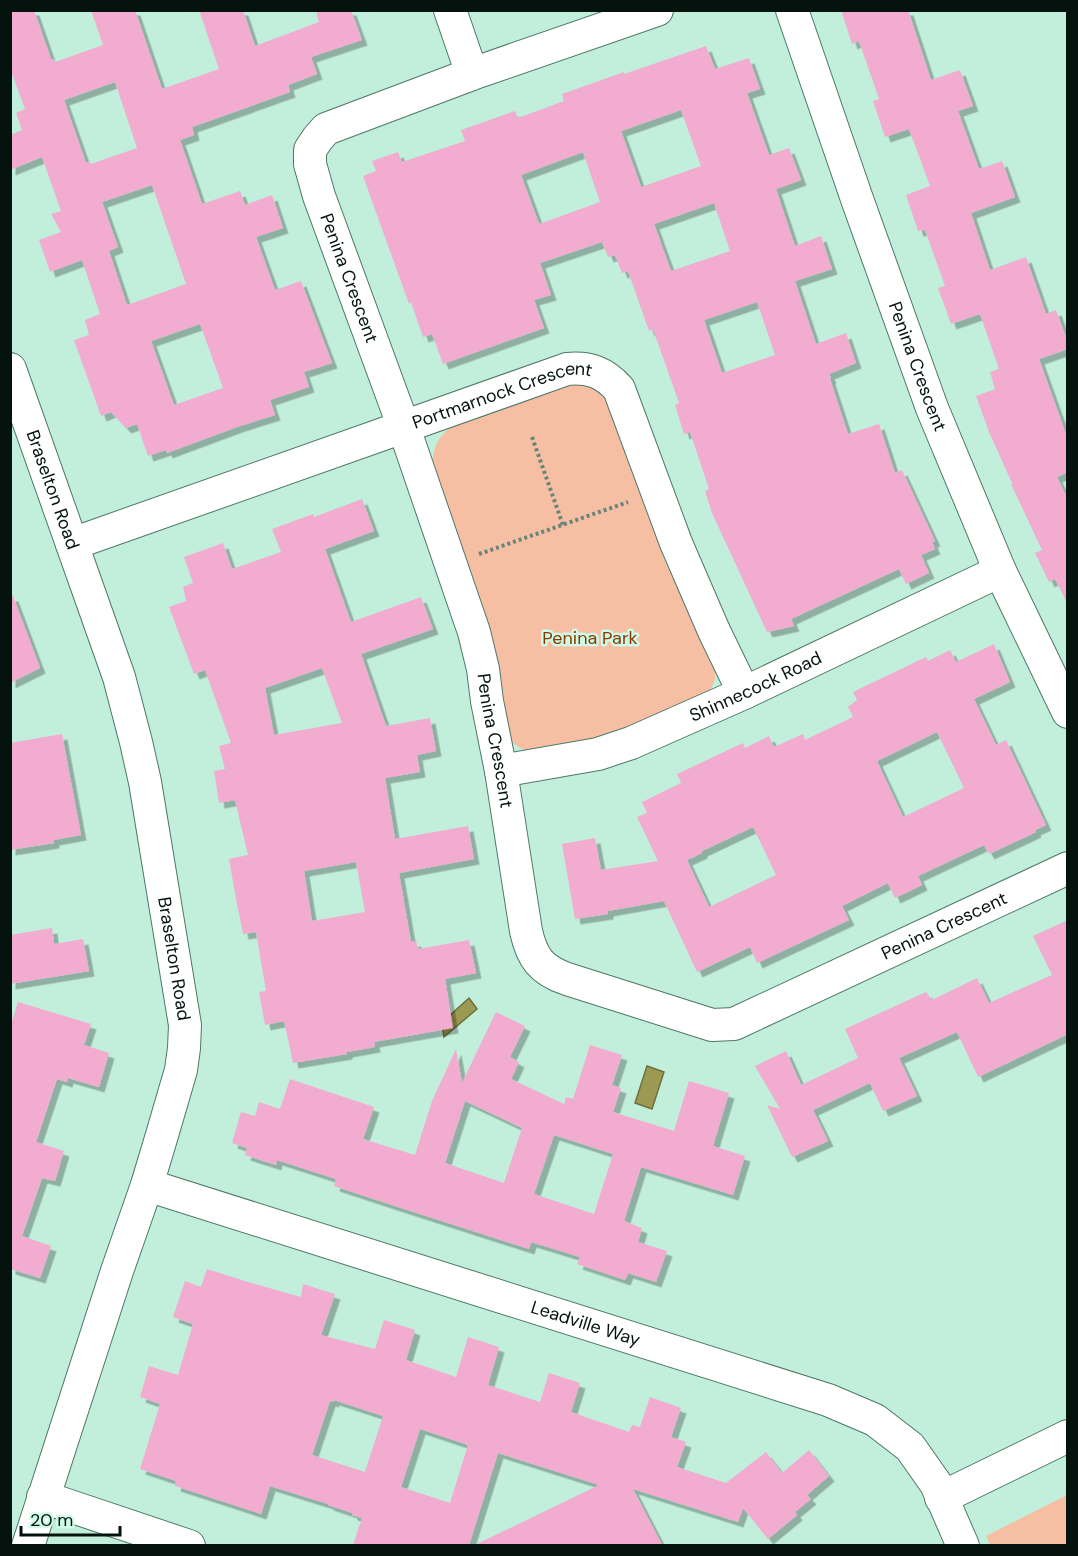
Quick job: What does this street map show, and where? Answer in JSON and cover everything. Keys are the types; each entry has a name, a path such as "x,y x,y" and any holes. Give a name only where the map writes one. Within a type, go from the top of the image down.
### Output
{"street":[{"path":"450,10 472,74"},
{"name":"Penina Crescent","path":"657,10 472,74 326,129 310,150 310,164 319,196 403,425 474,632 501,771 526,931 533,954 546,969 561,977 712,1025 734,1024 1068,868"},
{"name":"Penina Crescent","path":"792,10 932,408 1000,571 1068,712"},
{"name":"Braselton Road","path":"10,369 119,677 145,782 185,1025 181,1070 147,1185 28,1545"},
{"name":"Portmarnock Crescent","path":"72,544 403,425 567,369 589,369 601,373 619,389 676,543 744,693"},
{"name":"Shinnecock Road","path":"501,771 615,749 744,693 1000,571"},
{"name":"Leadville Way","path":"147,1185 828,1400 875,1420 910,1446 936,1484 963,1545"},
{"path":"941,1498 1068,1436"},
{"path":"43,1497 189,1545"}],"path":[{"path":"532,437 563,525"},
{"path":"451,564 657,491"}],"green space":[{"name":"Penina Park","path":"580,381 603,392 609,402 664,559 712,659 715,678 706,695 617,736 533,752 519,747 508,737 433,471 433,455 441,437 458,422"},
{"path":"1067,1495 1067,1545 990,1545 986,1536"}],"shaded area":[{"path":"469,998 477,1009 444,1037 441,1018 449,1016"},
{"path":"647,1066 664,1072 652,1109 635,1103"}],"building":[{"path":"10,10 34,10 51,59 55,62 103,45 91,10 135,10 162,89 219,69 199,10 243,10 255,46 319,22 316,10 351,10 362,40 311,57 317,74 288,85 290,92 192,127 194,135 180,140 202,204 240,191 245,205 272,195 283,228 256,237 275,290 301,281 332,363 304,372 309,387 270,400 275,415 167,453 166,450 148,456 137,424 126,428 111,412 101,416 74,340 89,335 85,320 100,314 82,260 50,272 39,240 61,232 51,214 61,211 42,157 10,170 10,135 22,130 16,113 25,109 10,68","holes":["115,82 137,148 91,164 90,161 86,163 64,100","152,185 186,284 127,305 109,251 118,247 102,202","200,324 223,388 174,405 151,341"]},
{"path":"841,10 908,10 931,80 960,70 973,106 958,111 979,169 1002,161 1015,197 971,213 990,270 1026,257 1046,314 1056,310 1068,343 1068,349 1039,359 1068,440 1068,472 1057,477 1068,500 1068,605 1055,579 1049,582 1035,553 1042,550 1011,484 976,396 995,389 990,372 999,369 980,314 951,324 938,288 945,286 925,230 918,231 906,195 930,186 909,129 885,137 873,101 879,99 859,41 852,44"},
{"path":"706,46 715,69 749,58 760,89 747,93 769,155 789,148 801,180 776,189 795,246 821,236 832,269 795,281 816,344 846,333 856,363 829,374 848,434 879,424 895,473 902,470 935,541 932,542 935,549 921,555 929,573 906,584 899,569 791,619 794,626 767,632 712,513 705,491 709,489 690,432 684,434 675,405 679,403 653,329 649,331 628,271 622,273 615,255 608,257 602,242 540,263 551,295 534,300 544,328 443,364 432,334 423,337 363,176 376,171 372,161 398,152 402,162 465,141 461,130 515,111 518,118 564,101 562,94 624,72 624,74","holes":["681,110 701,166 641,187 621,131","583,152 600,202 539,224 521,175","714,203 730,251 671,271 654,224","757,302 775,355 722,373 704,320"]},
{"path":"362,499 374,531 325,549 351,622 421,597 433,629 361,654 386,726 430,718 436,751 417,755 420,772 385,778 395,839 468,826 474,859 399,873 411,942 416,941 418,949 469,940 476,973 445,979 453,1028 374,1042 375,1047 293,1063 284,1021 265,1025 259,992 266,991 256,932 243,934 237,904 229,859 248,855 235,800 219,803 214,771 225,769 219,746 231,743 205,670 194,674 169,607 186,601 183,587 193,583 184,557 223,543 232,569 281,552 272,529 313,514 314,517","holes":["322,668 342,723 274,735 265,688","356,862 365,912 312,921 304,871"]},
{"path":"10,596 13,596 40,668 10,683"},
{"path":"994,644 1010,682 974,699 996,745 1006,740 1046,825 1035,830 1036,832 989,854 984,845 918,876 922,885 895,898 888,883 842,906 849,920 757,963 750,947 697,972 664,901 575,919 562,844 595,838 601,870 658,861 637,817 647,813 642,802 681,783 677,774 743,743 745,748 769,736 774,747 803,734 805,740 853,717 848,707 857,700 853,692 926,657 928,661 950,650 956,662","holes":["937,732 964,788 903,817 877,761","753,827 776,875 709,907 687,860"]},
{"path":"62,734 81,835 54,840 54,843 10,850 10,743"},
{"path":"1068,920 1068,1034 978,1077 957,1032 899,1058 917,1096 883,1111 870,1083 813,1110 828,1141 792,1157 767,1105 780,1109 755,1066 786,1051 801,1085 858,1058 845,1029 926,992 932,1000 977,978 989,1003 1052,975 1033,936"},
{"path":"52,928 54,944 83,939 89,971 10,984 10,935"},
{"path":"18,1002 91,1024 84,1045 109,1053 99,1087 68,1078 67,1082 57,1079 36,1142 64,1151 55,1181 42,1178 22,1236 51,1246 40,1278 10,1269 10,1028"},
{"path":"496,1012 525,1026 510,1057 519,1062 511,1079 564,1104 566,1097 573,1099 590,1045 622,1055 612,1085 621,1088 613,1112 674,1131 689,1081 729,1093 713,1146 745,1156 733,1195 641,1167 624,1221 642,1228 638,1242 667,1251 656,1282 628,1273 625,1280 577,1264 580,1257 531,1242 529,1249 334,1186 336,1179 277,1160 276,1165 245,1155 247,1148 232,1143 241,1112 255,1116 259,1102 280,1109 290,1079 374,1107 363,1139 415,1155 432,1101 456,1049 462,1083","holes":["465,1101 522,1128 504,1183 445,1163","554,1135 613,1154 594,1214 534,1194"]},
{"path":"207,1269 301,1297 303,1284 335,1294 321,1335 375,1349 384,1320 415,1330 406,1360 456,1377 468,1337 499,1347 488,1385 540,1402 549,1373 580,1383 571,1412 629,1432 632,1425 640,1427 650,1397 681,1408 671,1437 686,1442 677,1467 726,1483 766,1452 782,1473 809,1450 829,1476 807,1495 811,1499 795,1512 797,1515 768,1539 743,1508 738,1522 633,1489 662,1545 475,1545 599,1485 498,1453 469,1545 353,1545 362,1518 328,1504 270,1486 261,1514 175,1486 176,1481 140,1469 160,1404 140,1397 149,1366 178,1375 193,1324 173,1317 185,1281 201,1287","holes":["334,1400 383,1416 365,1472 312,1455 330,1401","420,1429 468,1445 450,1503 401,1487"]}]}
